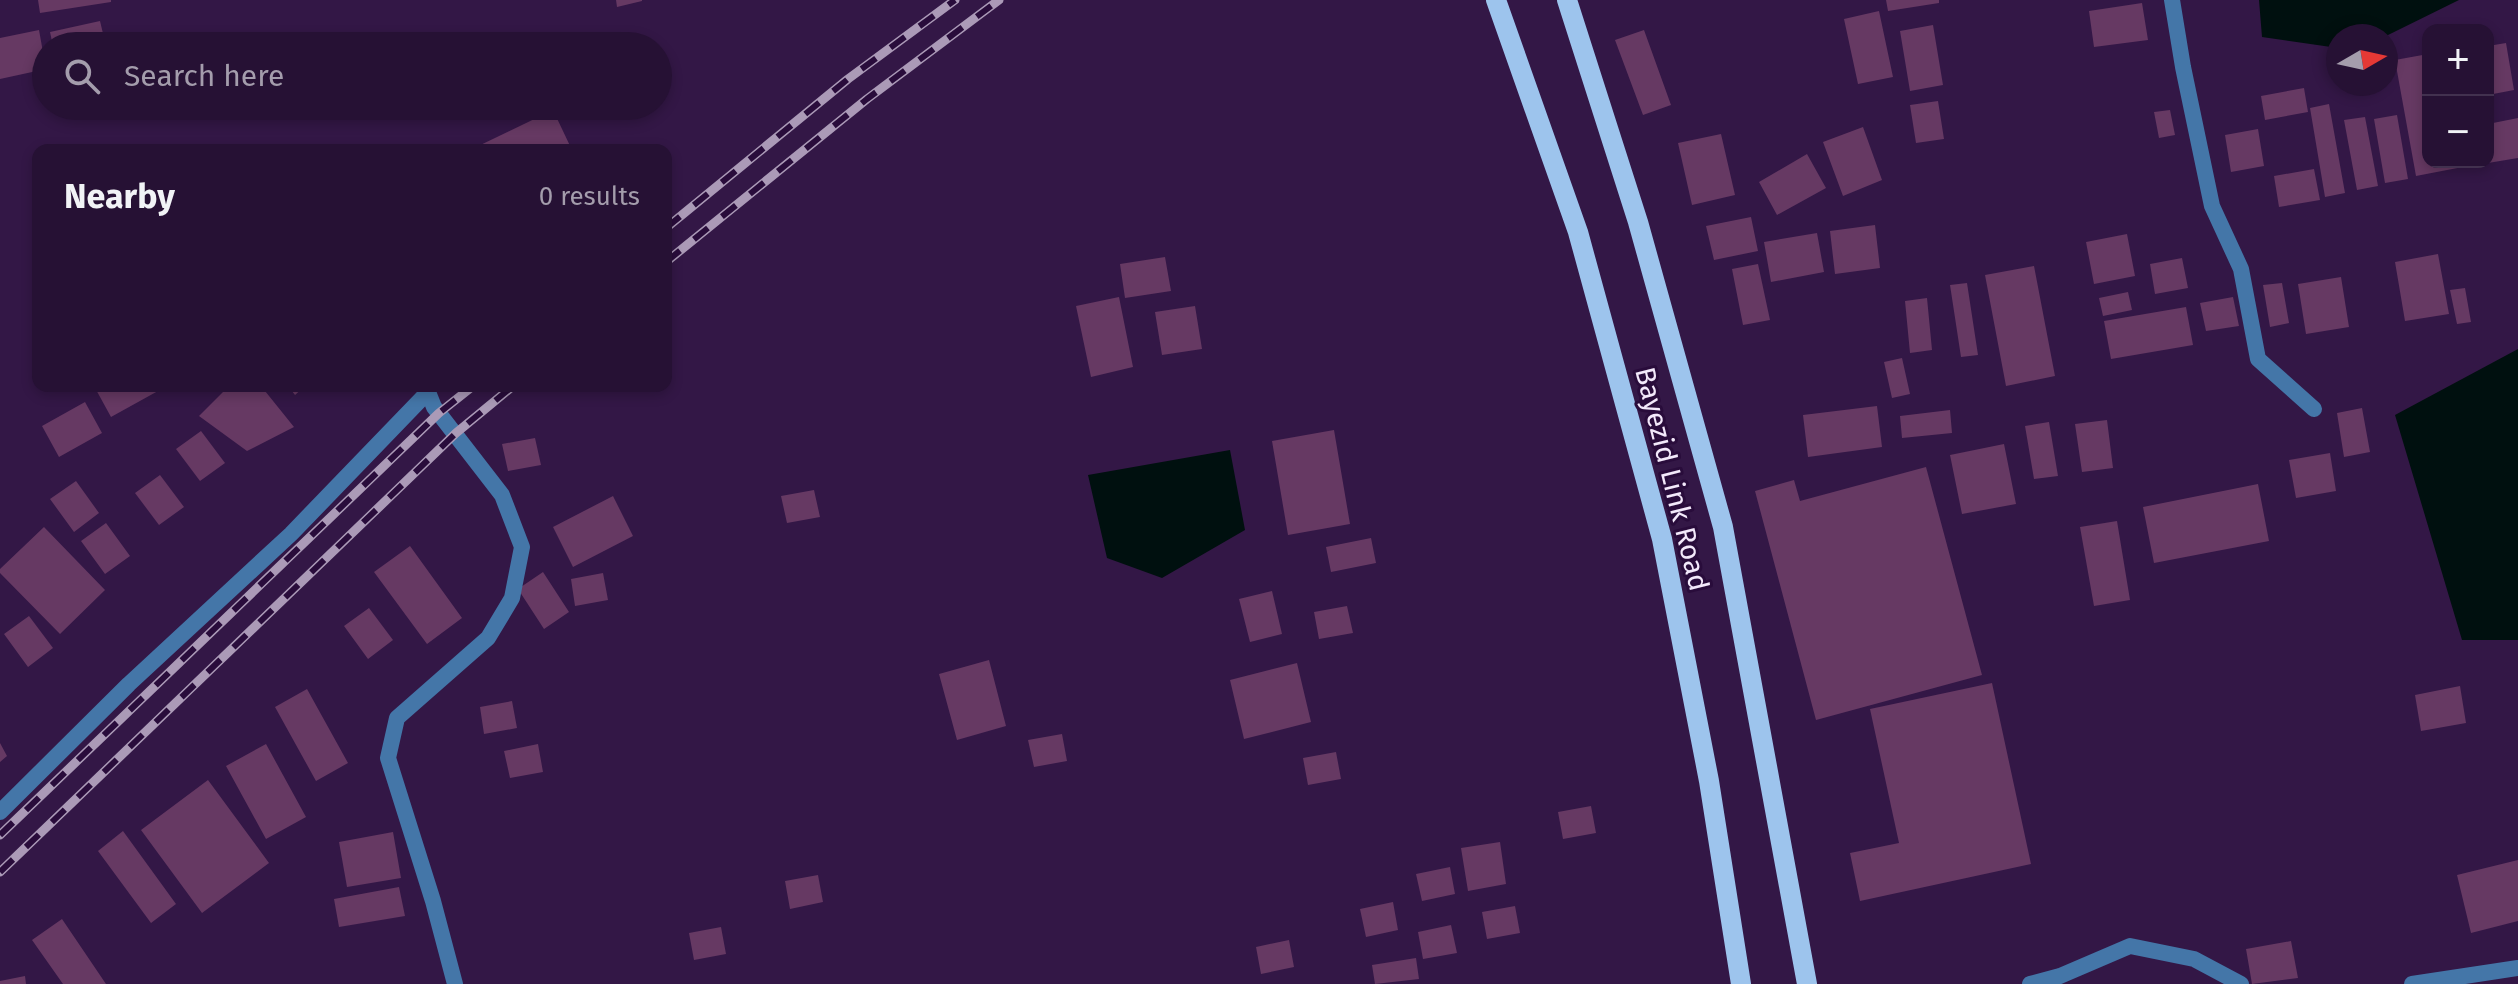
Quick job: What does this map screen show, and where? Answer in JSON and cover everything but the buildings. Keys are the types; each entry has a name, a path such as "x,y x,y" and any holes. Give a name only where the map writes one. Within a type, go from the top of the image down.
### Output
{"main road":[{"name":"Bayezid Link Road","path":"1496,0 1578,232 1662,539 1709,781 1741,984"},
{"name":"Bayezid Link Road","path":"1567,0 1638,222 1723,527 1807,984"}],"street":[{"path":"2172,0 2212,206 2241,269 2258,359 2314,409"},
{"path":"0,812 129,684 291,534 428,392 434,407 502,495 522,547 512,598 488,638 397,718 388,758 433,901 455,984"},
{"path":"2030,984 2060,976 2130,946 2194,959 2241,984"},
{"path":"2412,984 2518,968"}],"shaded area":[{"path":"2259,0 2459,0 2398,30 2398,24 2326,24 2326,46 2262,37"},
{"path":"2518,349 2518,640 2462,640 2395,415"},
{"path":"1230,450 1245,530 1162,578 1107,558 1088,475"}],"railway":[{"path":"672,223 848,79 955,0"},
{"path":"672,257 867,99 999,0"},
{"path":"0,835 439,413 465,392"},
{"path":"0,872 456,433 506,392"}]}
